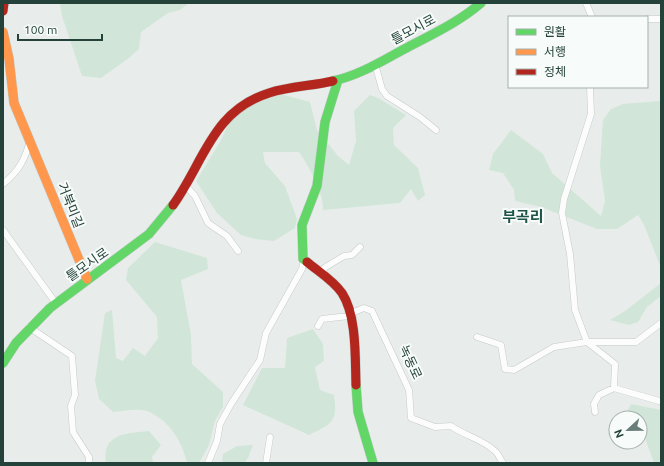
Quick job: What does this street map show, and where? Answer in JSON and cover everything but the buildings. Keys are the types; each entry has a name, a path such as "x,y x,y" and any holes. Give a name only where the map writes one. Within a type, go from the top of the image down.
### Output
{"street":[{"path":"3,12 4,3"},
{"name":"틀모시로","path":"3,363 13,344 55,302 149,234 172,209 186,186 203,149 211,136 224,121 245,104 271,91 338,80 376,64 465,16 481,3"},
{"path":"586,3 592,16"},
{"path":"648,19 661,19"},
{"name":"거북미길","path":"3,32 9,59 14,103 87,280"},
{"path":"376,64 382,89 387,96 420,117 436,130"},
{"path":"208,463 217,441 220,424 231,404 260,360 266,333 302,269 304,260 301,235 302,225 317,186 322,163 325,122 335,94 338,80"},
{"path":"590,88 591,114 564,199 562,213 570,254 575,310 587,342 615,364 614,388"},
{"path":"3,184 14,175 24,160 30,140"},
{"path":"186,186 195,196 208,223 227,236 238,251"},
{"path":"3,230 55,302"},
{"path":"323,273 324,268 344,256 352,255 360,247"},
{"path":"304,260 323,273 344,298 349,315 354,351 360,425 373,463"},
{"name":"녹동로","path":"318,326 322,319 349,315 364,308 372,311 409,390 411,418 435,427 451,426 458,432 473,437 496,452 503,463"},
{"path":"477,337 501,345 505,369 514,370 554,346 587,342 636,342 661,323"},
{"path":"28,328 72,356 76,395 71,406 73,432 89,457 89,463"},
{"path":"595,412 594,404 600,395 614,388 659,401"},
{"path":"266,463 270,437"}],"green space":[{"path":"60,3 189,3 180,10 168,13 141,32 139,49 101,78 82,76 62,16"},
{"path":"284,95 310,102 317,130 338,156 349,165 356,141 354,111 370,95 378,98 406,115 393,128 394,145 418,168 425,195 418,201 411,189 400,203 323,210 321,195 311,172 299,152 263,152 265,163 285,186 297,219 295,228 274,241 255,239 241,235 217,213 196,181 220,142 237,105 247,98"},
{"path":"660,101 661,268 644,225 638,215 617,229 597,229 541,207 515,201 514,190 503,173 489,170 493,154 511,130 543,154 552,173 601,216 605,201 600,166 603,120 611,109 623,104"},
{"path":"155,242 207,258 208,269 181,280 191,335 192,364 223,392 223,407 215,421 209,445 199,463 187,463 178,439 168,426 155,415 147,411 139,410 113,412 99,399 95,381 105,313 112,310 116,358 123,361 133,348 145,356 158,338 157,317 126,280 128,268"},
{"path":"661,283 661,296 647,307 638,322 629,325 610,320 625,311"},
{"path":"313,329 323,344 324,361 315,367 320,390 334,395 335,411 332,421 328,425 309,435 243,405 262,368 285,368 287,338"},
{"path":"631,404 661,410 661,463 654,463 648,446 648,410 628,410"},
{"path":"149,431 161,445 152,457 153,463 106,463 106,453 112,440 125,434"},
{"path":"253,445 248,458 244,463 222,463 223,454 237,446"}],"traffic: fast":[{"path":"333,81 363,71 382,61 447,26 481,3"},
{"path":"307,262 303,259 302,225 317,186 325,122 338,80"},
{"path":"3,363 16,343 50,308 149,234 173,205"},
{"path":"356,385 358,412 373,463"}],"traffic: slow":[{"path":"3,32 9,59 14,103 87,279"}],"traffic: jam":[{"path":"3,11 4,3"},
{"path":"173,205 184,189 211,140 234,112 250,101 269,93 333,81"},
{"path":"307,262 326,276 342,293 347,302 353,325 356,385"}],"district":[{"name":"부곡리","path":"523,216"}]}
